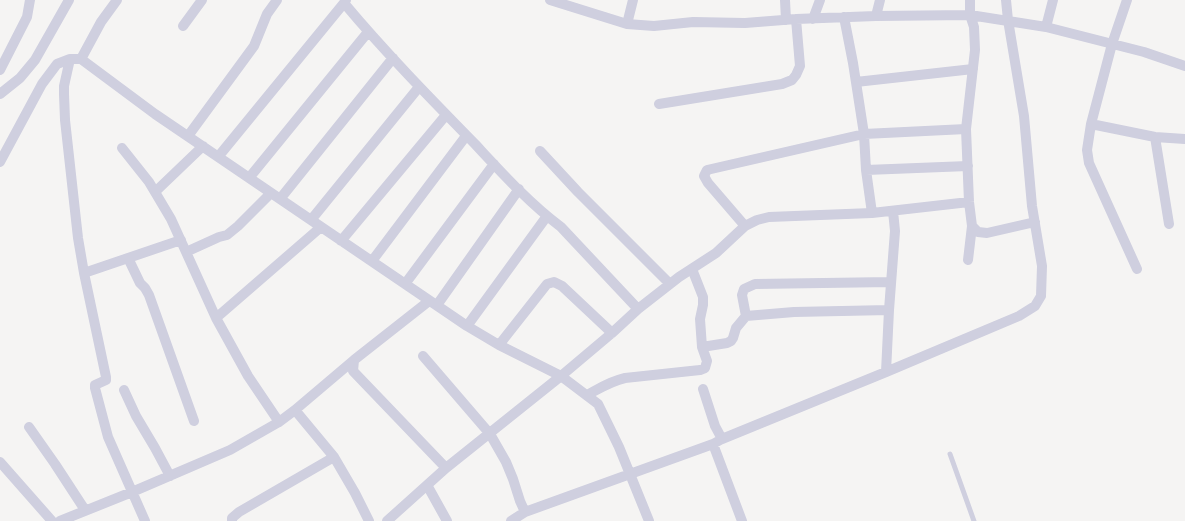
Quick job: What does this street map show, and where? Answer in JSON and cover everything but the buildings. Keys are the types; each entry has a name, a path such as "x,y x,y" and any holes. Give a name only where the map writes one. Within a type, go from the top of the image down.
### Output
{"street":[{"path":"0,70 27,17 30,0"},
{"path":"0,94 20,78 35,60 69,0"},
{"path":"80,59 101,22 117,0"},
{"path":"183,26 202,0"},
{"path":"188,136 254,46 267,14 277,0"},
{"path":"550,0 627,24 654,26 693,22 745,23 844,17 970,15 1046,27 1144,52 1185,66"},
{"path":"627,24 634,0"},
{"path":"786,0 786,20"},
{"path":"813,19 820,0"},
{"path":"876,16 880,0"},
{"path":"968,260 972,226 969,202 966,129 973,69 974,42 974,27 970,15 970,0"},
{"path":"511,521 525,512 717,441 886,372 1019,316 1035,306 1041,296 1042,266 1032,206 1024,116 1006,0"},
{"path":"1046,27 1053,0"},
{"path":"1127,0 1112,44 1091,124 1087,150 1089,163 1137,269"},
{"path":"218,157 345,1 368,32 419,87 519,190 561,227 638,309"},
{"path":"844,17 864,134 866,170 872,213"},
{"path":"659,104 782,84 792,80 800,66 796,19"},
{"path":"249,178 368,32"},
{"path":"280,200 393,58"},
{"path":"0,162 42,84 57,64 80,59 155,114 467,326 499,345 561,376 587,395 598,404 605,417 631,474 649,521"},
{"path":"70,60 64,86 65,120 78,238 106,377 106,380 95,385 94,388 108,437 145,521"},
{"path":"856,82 973,69"},
{"path":"311,220 419,87"},
{"path":"341,241 446,115"},
{"path":"1091,124 1155,137 1185,139"},
{"path":"745,226 708,183 704,176 707,170 864,134 966,129"},
{"path":"372,261 466,136"},
{"path":"1155,137 1169,224"},
{"path":"155,192 202,146"},
{"path":"122,148 142,172 171,219 216,318 248,376 279,422"},
{"path":"540,151 578,192 670,284"},
{"path":"405,284 494,164"},
{"path":"866,170 968,166"},
{"path":"60,521 230,450 279,422 354,360 433,303 519,190"},
{"path":"186,252 219,237 227,235 271,193"},
{"path":"387,521 446,468 561,376 638,309 679,277 716,253 745,226 757,220 769,217 872,213 969,202"},
{"path":"886,372 891,273 895,231 893,211"},
{"path":"467,326 547,216"},
{"path":"972,226 978,232 987,233 1035,222"},
{"path":"216,318 321,227"},
{"path":"84,273 181,240"},
{"path":"128,258 140,283 149,295 194,421"},
{"path":"587,395 604,385 620,379 700,370 705,368 707,361 702,347 700,319 704,298 692,269"},
{"path":"499,345 547,284 554,282 562,286 570,293 612,333"},
{"path":"746,316 742,295 744,288 756,284 891,282"},
{"path":"702,347 731,341 736,328 746,316 794,312 889,310"},
{"path":"423,356 490,434 506,462 525,512"},
{"path":"354,360 353,371 446,468"},
{"path":"702,389 715,426 717,441 742,521"},
{"path":"124,390 136,416 170,476"},
{"path":"295,410 334,457 369,521"},
{"path":"29,427 85,510"},
{"path":"232,521 232,518 239,512 334,457"},
{"path":"0,462 52,521"},
{"path":"427,485 447,521"}],"lane":[{"path":"950,454 974,521"}]}
